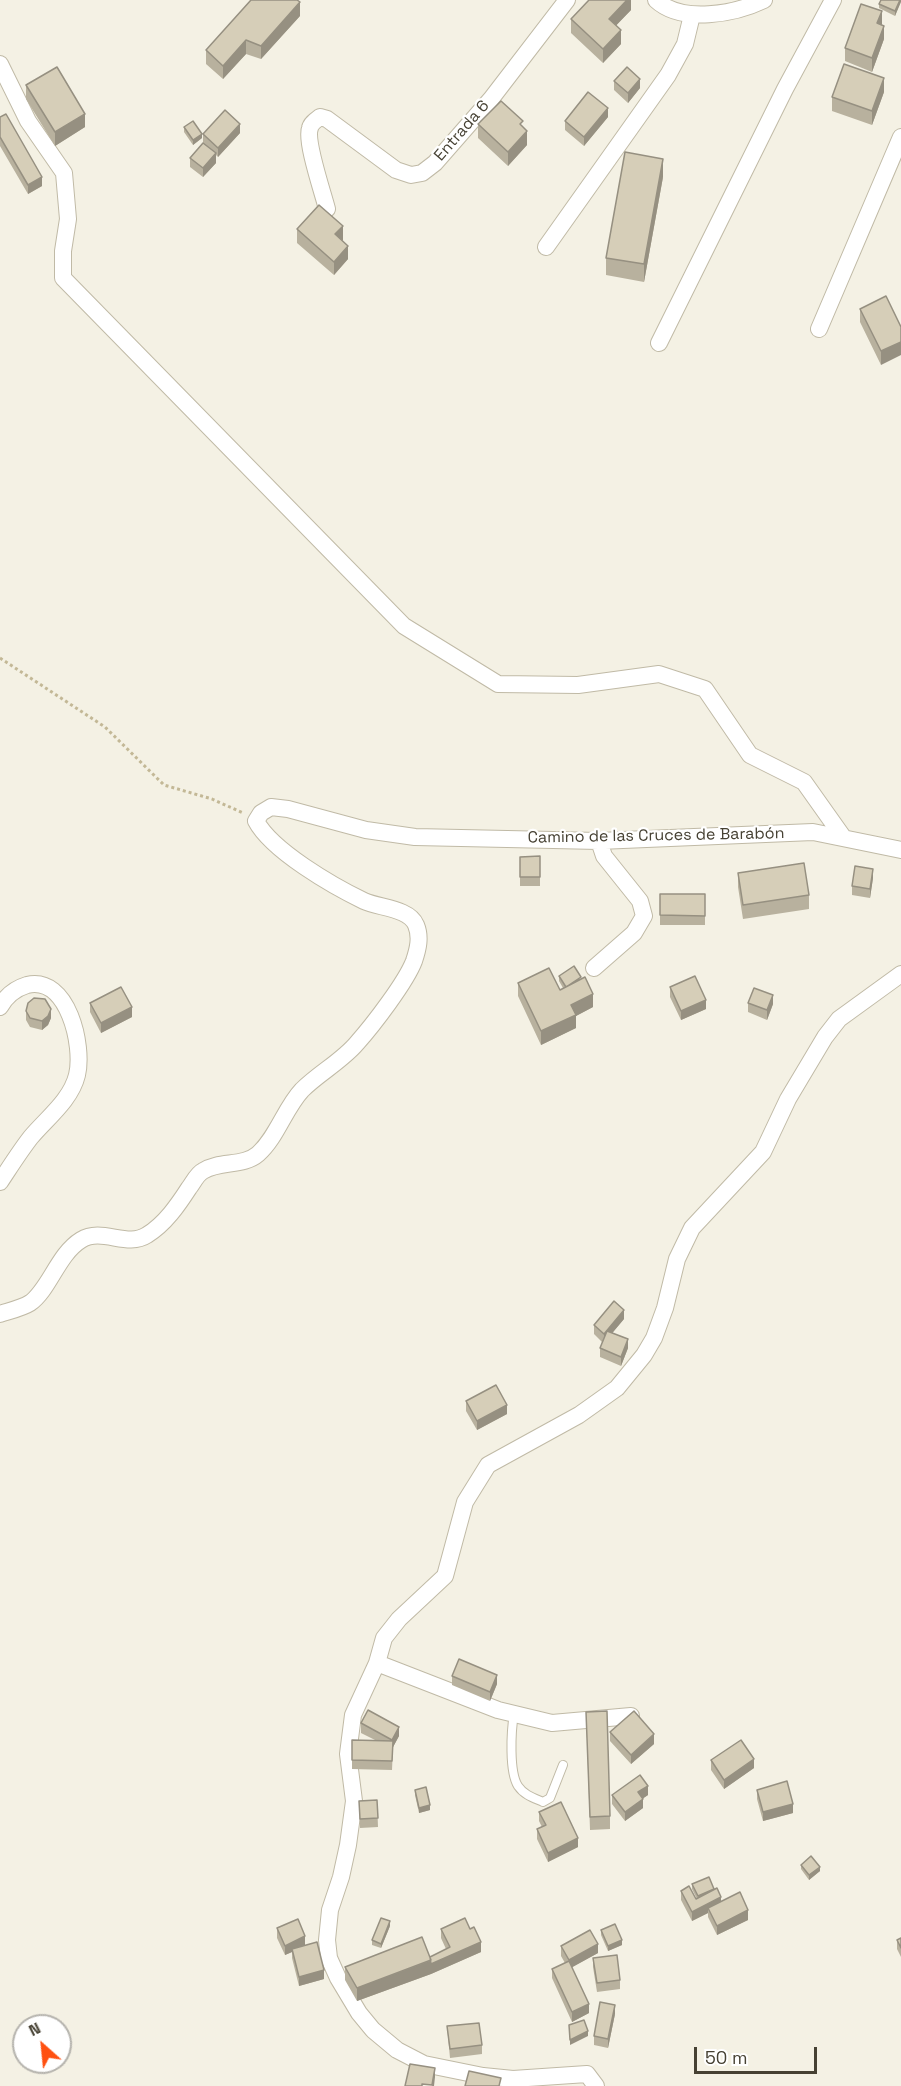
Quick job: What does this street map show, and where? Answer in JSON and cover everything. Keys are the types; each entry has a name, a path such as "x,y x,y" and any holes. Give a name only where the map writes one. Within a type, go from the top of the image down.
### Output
{"street":[{"name":"Entrada 6","path":"327,209 310,145 309,128 315,120 320,117 327,119 396,170 411,175 422,173 435,163 490,99 567,0"},
{"path":"656,0 661,5 692,15 723,13 764,0"},
{"path":"659,343 785,88 833,0"},
{"path":"546,247 668,75 685,44 692,15"},
{"path":"0,64 28,121 64,173 68,219 63,251 63,278 404,626 498,684 578,685 659,674 705,689 750,755 804,782 843,837"},
{"path":"819,329 901,137"},
{"name":"Camino de las Cruces de Barabón","path":"256,821 261,813 271,807 288,809 366,830 415,837 599,841 813,832 901,850"},
{"path":"0,1314 30,1303 68,1252 81,1240 93,1235 108,1235 126,1239 145,1237 174,1210 201,1171 219,1164 249,1160 260,1152 301,1091 357,1044 414,962 419,936 415,922 403,913 366,902 324,879 262,832 256,821"},
{"path":"594,968 634,933 644,916 640,901 604,856 599,841"},
{"path":"596,2086 587,2074 513,2079 483,2076 424,2064 397,2050 373,2030 359,2013 329,1958 327,1940 330,1910 341,1877 354,1801 348,1754 353,1715 377,1664 384,1638 399,1619 445,1576 465,1502 488,1465 579,1415 617,1388 644,1355 654,1338 665,1308 677,1259 692,1228 763,1152 788,1099 825,1037 839,1019 901,974"},
{"path":"0,1007 6,996 22,987 36,983 56,992 62,999 74,1027 78,1046 77,1074 71,1091 30,1139 0,1182"},
{"path":"377,1664 498,1710 552,1723 631,1716"}],"lane":[{"path":"514,1714 512,1724 513,1774 518,1786 529,1796 543,1802 550,1798 563,1765"}],"path":[{"path":"0,658 105,726 164,785 233,807 256,821"}],"building":[{"path":"251,0 297,0 300,2 261,46 246,40 223,66 206,50"},
{"path":"589,0 627,0 609,19 621,30 603,49 571,19"},
{"path":"881,0 900,0 895,11 879,4"},
{"path":"861,4 882,11 877,23 884,26 872,58 845,48"},
{"path":"844,64 884,78 872,111 832,97"},
{"path":"57,67 85,114 55,132 26,85"},
{"path":"627,67 640,79 628,93 614,81"},
{"path":"588,92 608,108 584,137 565,121"},
{"path":"501,101 523,121 520,124 527,131 508,152 478,124"},
{"path":"225,110 240,124 218,148 203,134"},
{"path":"6,114 42,177 28,185 0,137 0,117"},
{"path":"193,121 202,134 193,140 184,127"},
{"path":"203,143 216,153 203,168 190,158"},
{"path":"625,152 663,159 644,264 606,258"},
{"path":"319,205 343,226 335,234 348,246 334,262 297,229"},
{"path":"886,296 901,327 901,342 881,351 860,309"},
{"path":"540,856 540,877 520,877 520,857"},
{"path":"804,863 809,895 743,905 738,873"},
{"path":"855,866 873,869 870,889 852,886"},
{"path":"660,894 705,894 705,916 660,915"},
{"path":"574,966 581,977 566,987 559,976"},
{"path":"549,968 560,990 585,977 593,994 571,1005 576,1015 541,1031 518,983"},
{"path":"695,976 706,1000 681,1011 670,987"},
{"path":"121,987 132,1007 101,1023 90,1003"},
{"path":"754,988 773,995 767,1010 748,1003"},
{"path":"34,998 45,999 51,1009 42,1021 30,1018 26,1011 28,1003"},
{"path":"614,1301 624,1310 604,1334 594,1325"},
{"path":"607,1331 628,1339 621,1357 600,1348"},
{"path":"496,1385 507,1405 477,1421 466,1401"},
{"path":"459,1659 497,1675 490,1692 452,1676"},
{"path":"368,1710 399,1727 392,1740 361,1723"},
{"path":"607,1711 610,1816 590,1817 586,1712"},
{"path":"634,1711 654,1734 631,1755 610,1732"},
{"path":"352,1740 393,1741 392,1761 352,1760"},
{"path":"741,1740 754,1759 724,1780 711,1760"},
{"path":"640,1775 648,1786 638,1792 643,1799 625,1812 612,1795"},
{"path":"787,1781 793,1804 763,1812 757,1790"},
{"path":"426,1787 430,1805 419,1808 415,1790"},
{"path":"377,1800 378,1818 360,1819 359,1801"},
{"path":"561,1802 578,1838 548,1853 537,1829 546,1825 539,1812"},
{"path":"811,1856 820,1867 809,1875 801,1865"},
{"path":"709,1877 714,1889 698,1896 692,1884"},
{"path":"689,1886 696,1899 717,1888 721,1897 692,1912 681,1891"},
{"path":"740,1892 748,1910 717,1926 708,1908"},
{"path":"381,1918 390,1921 381,1944 372,1940"},
{"path":"465,1918 470,1929 474,1927 481,1942 431,1964 430,1957 450,1947 441,1929"},
{"path":"298,1919 305,1936 285,1946 277,1928"},
{"path":"615,1924 622,1940 608,1946 601,1930"},
{"path":"590,1930 598,1944 569,1960 561,1946"},
{"path":"422,1937 431,1960 357,1988 345,1967"},
{"path":"317,1942 324,1970 299,1977 292,1949"},
{"path":"617,1955 620,1980 597,1983 593,1958"},
{"path":"569,1961 589,2004 572,2012 552,1969"},
{"path":"600,2002 615,2005 608,2039 594,2036"},
{"path":"584,2020 588,2031 570,2040 569,2025"},
{"path":"479,2023 482,2045 450,2049 447,2026"},
{"path":"410,2064 435,2068 432,2085 405,2086"},
{"path":"469,2071 501,2078 499,2086 465,2086"}]}
